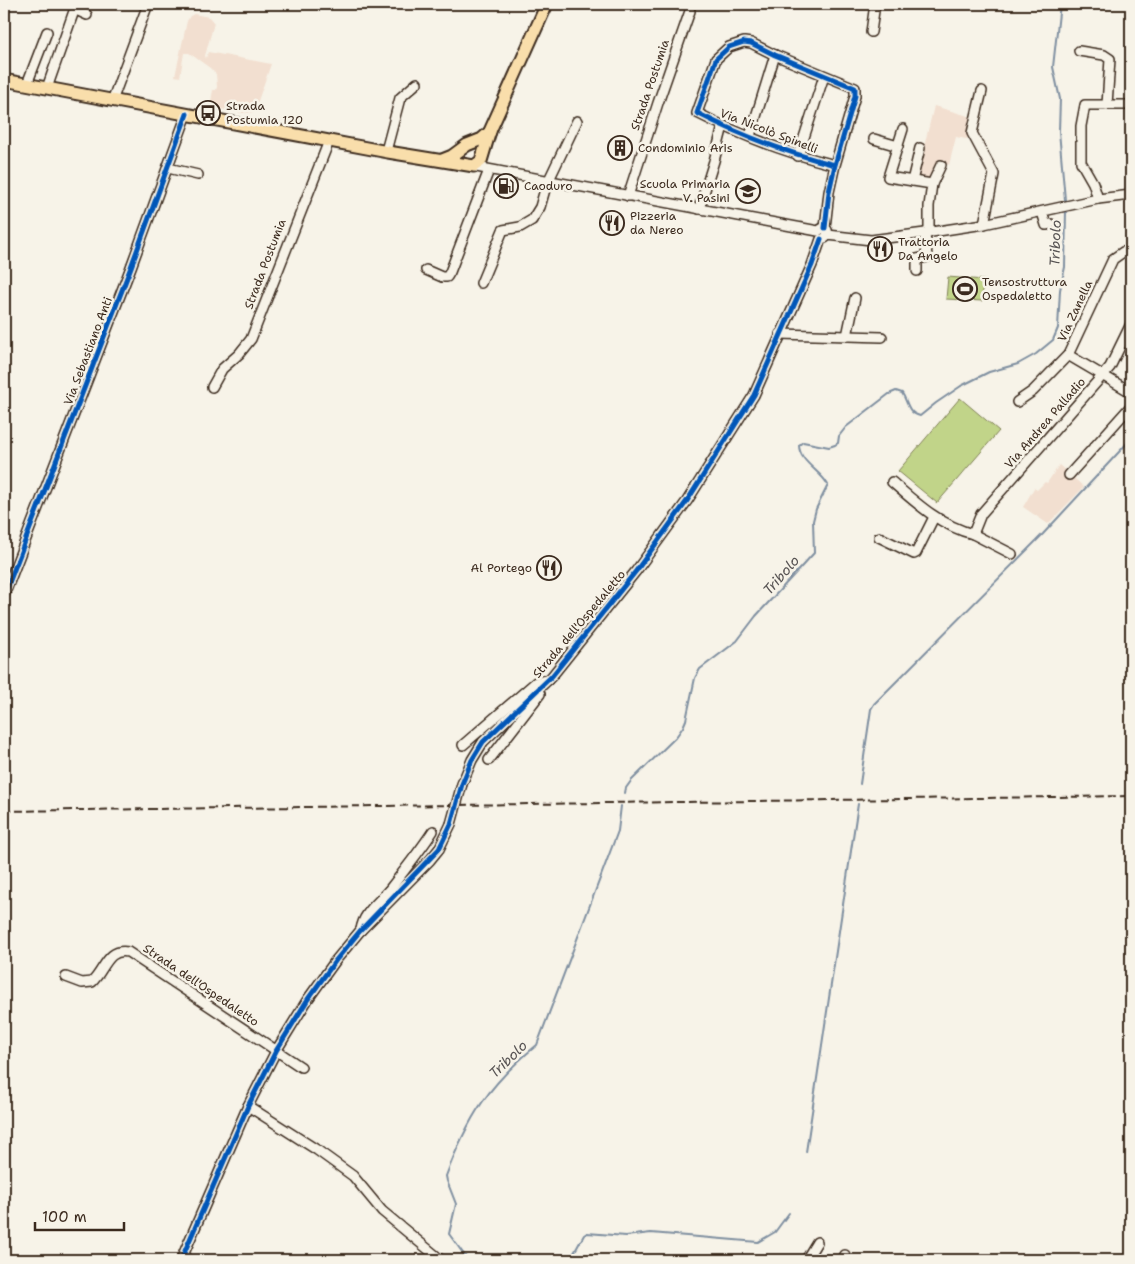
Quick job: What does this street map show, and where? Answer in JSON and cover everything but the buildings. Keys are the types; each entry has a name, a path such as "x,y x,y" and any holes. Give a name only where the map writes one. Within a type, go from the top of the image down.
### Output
{"main road":[{"path":"4,80 386,152 468,165 479,163 490,131 547,4"},
{"path":"440,160 450,157 482,139 490,131"},
{"path":"467,146 478,146 482,156"},
{"path":"467,146 460,158 468,165"}],"street":[{"path":"112,101 148,4"},
{"path":"871,32 875,4"},
{"path":"47,88 74,11 76,10 87,15"},
{"name":"Strada Postumia","path":"628,196 690,11"},
{"path":"27,84 48,32"},
{"name":"Via Nicolò Spinelli","path":"775,55 751,43 744,42 728,47 716,59 696,113 798,156 835,165"},
{"path":"1079,52 1104,55 1110,59 1107,105"},
{"path":"750,136 775,55 824,76 798,156"},
{"name":"Strada dell'Ospedaletto","path":"181,1260 248,1106 276,1051 308,999 360,931 439,849 451,824 462,784 472,760 483,742 546,682 636,571 687,501 754,394 812,265 823,233 835,165 856,91 854,87 824,76"},
{"path":"386,152 400,98 417,83"},
{"path":"982,91 972,133 994,174 984,224"},
{"path":"1098,199 1093,182 1081,162 1081,126 1085,105 1128,105"},
{"name":"Via Sebastiano Anti","path":"5,594 188,114"},
{"path":"481,283 502,230 520,227 532,220 540,207 549,182 577,121"},
{"path":"699,210 723,126"},
{"path":"903,129 888,178 932,184"},
{"path":"874,139 898,146"},
{"name":"Strada Postumia","path":"212,387 222,369 239,354 251,339 328,141"},
{"path":"912,181 920,148"},
{"path":"482,156 491,170"},
{"path":"468,165 699,210 871,240 984,224 1098,199 1131,195"},
{"path":"917,271 917,259 927,257 927,233 932,184 941,165"},
{"path":"168,168 198,175"},
{"path":"426,270 442,277 446,277 450,272 491,170"},
{"path":"1042,212 1048,228"},
{"name":"Via Zanella","path":"1017,402 1033,391 1068,355 1113,259 1123,252 1131,251"},
{"path":"847,336 855,298"},
{"name":"Via Andrea Palladio","path":"972,534 981,514 1103,376 1116,357 1131,324"},
{"path":"780,334 882,337"},
{"path":"1068,355 1131,392"},
{"path":"1069,475 1131,406"},
{"path":"892,482 934,517 1012,554"},
{"path":"879,537 914,554 934,517"},
{"name":"Strada dell'Ospedaletto","path":"463,745 536,682 546,682"},
{"name":"Strada dell'Ospedaletto","path":"489,760 546,686 546,682"},
{"name":"Strada dell'Ospedaletto","path":"360,931 365,915 389,889 433,830"},
{"name":"Strada dell'Ospedaletto","path":"66,977 82,984 92,982 113,954 120,951 128,952 301,1066"},
{"path":"248,1106 317,1150 353,1176 382,1210 441,1260"},
{"path":"806,1260 817,1242"}],"shaded area":[{"path":"194,14 209,17 214,23 206,58 208,52 271,64 254,112 243,113 210,107 213,90 216,90 217,87 216,74 189,53 184,53 180,77 175,76 187,21"},
{"path":"934,106 972,117 968,132 969,137 966,139 956,137 949,165 938,161 932,179 917,175"},
{"path":"1059,465 1084,487 1048,524 1023,507 1034,488 1037,490 1045,482 1047,483"}],"green space":[{"name":"Tensostruttura Ospedaletto","path":"948,277 984,280 982,301 946,299"},
{"path":"960,398 999,431 937,503 898,471"}],"waterway":[{"name":"Tribolo","path":"1060,4 1053,67 1060,99 1059,131 1065,200"},
{"name":"Tribolo","path":"625,793 631,781 676,737 683,727 695,678 700,669 737,641 756,616 814,553 813,521 816,509 828,485 806,461 799,445 803,442 829,447 835,445 838,443 839,436 846,427 889,394 896,391 902,393 910,410 920,416 961,386 989,372 1018,364 1036,354 1053,340 1058,328 1060,290 1065,267 1066,210"},
{"path":"860,784 871,709 874,704 1043,534 1131,439"},
{"path":"806,1152 858,804"},
{"name":"Tribolo","path":"468,1260 449,1234 456,1204 446,1176 463,1136 482,1103 520,1059 537,1045 618,831 621,806"},
{"path":"570,1260 587,1233 626,1236 651,1233 758,1242 775,1232 789,1213"}],"railway":[{"path":"4,811 1131,796"}],"cycle path":[{"path":"825,228 829,192 855,96 855,88 751,43 744,42 729,47 716,59 697,113 764,143 835,165"},
{"path":"5,593 131,267 187,114"},
{"path":"181,1260 248,1106 276,1051 308,999 360,931 439,849 451,824 462,784 472,760 483,742 552,676 636,571 687,501 754,395 812,265 821,239"}],"place":[{"name":"Strada Postumia 120","path":"208,113"},
{"name":"Condominio Aris","path":"620,148"},
{"name":"Caoduro","path":"506,186"},
{"name":"Scuola Primaria V. Pasini","path":"748,191"},
{"name":"Pizzeria da Nereo","path":"612,223"},
{"name":"Trattoria Da Angelo","path":"880,249"},
{"name":"Tensostruttura Ospedaletto","path":"965,289"},
{"name":"Al Portego","path":"549,568"}]}
